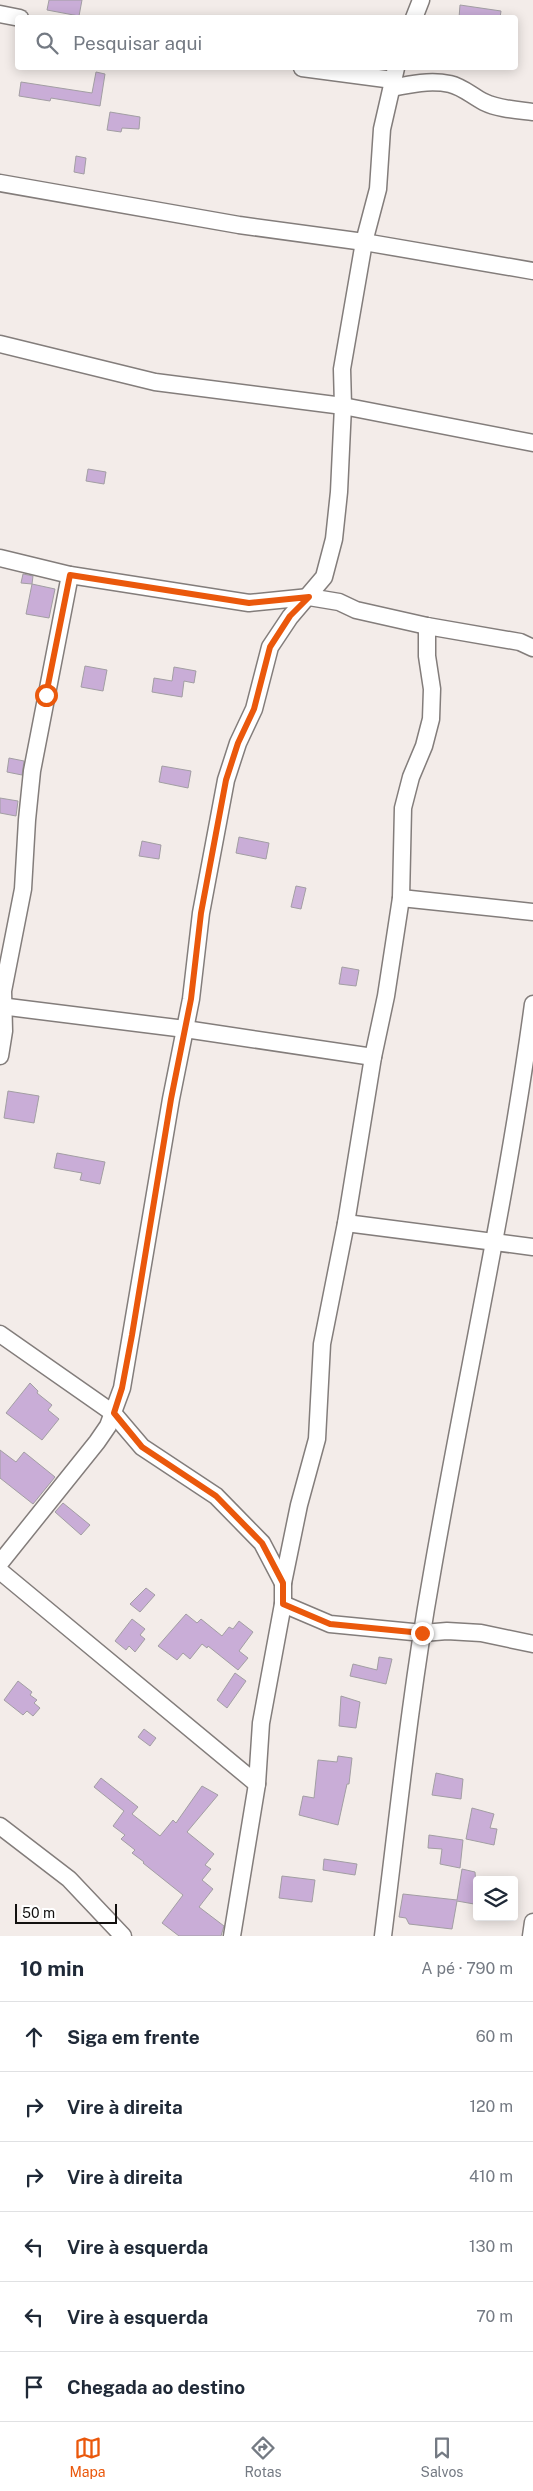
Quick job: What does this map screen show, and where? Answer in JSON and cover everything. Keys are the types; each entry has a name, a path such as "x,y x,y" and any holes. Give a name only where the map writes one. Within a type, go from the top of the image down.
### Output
{"street":[{"path":"415,15 421,0"},
{"path":"0,14 15,17"},
{"path":"320,70 450,84 463,88 484,102 497,107 533,112"},
{"path":"0,1563 97,1442 114,1413 122,1388 171,1099 191,999 201,913 231,761 254,709 270,647 290,616 309,597 324,577 334,539 344,406 342,369 364,242 378,189 382,129 393,78"},
{"path":"0,183 239,225 364,242 533,271"},
{"path":"0,344 155,382 344,406 533,443"},
{"path":"0,558 70,575 249,603 309,597 339,602 356,610 427,626 520,642 533,648"},
{"path":"0,1056 3,991 23,889 26,820 32,771 70,575"},
{"path":"232,1936 257,1784 261,1723 283,1604 283,1583 299,1505 317,1439 322,1344 346,1223 372,1057 386,996 401,898 403,808 411,777 424,746 431,719 432,689 427,656 427,626"},
{"path":"401,898 533,912"},
{"path":"383,1936 422,1633 495,1241 527,1094 533,1004"},
{"path":"3,1006 185,1029 372,1057"},
{"path":"346,1223 533,1247"},
{"path":"0,1334 114,1413 142,1447 216,1496 262,1543 283,1583"},
{"path":"0,1571 257,1784"},
{"path":"283,1604 330,1624 422,1633 447,1631 482,1633 533,1644"},
{"path":"0,1826 69,1879 124,1936"},
{"path":"531,1936 533,1922"}],"building":[{"path":"49,0 82,0 79,15 47,10"},
{"path":"460,5 501,11 500,15 459,15"},
{"path":"96,72 105,74 100,106 51,98 50,101 19,96 21,82 92,93"},
{"path":"110,112 140,117 139,129 122,128 121,132 107,130"},
{"path":"76,156 86,158 84,174 74,172"},
{"path":"88,469 106,472 104,484 86,481"},
{"path":"23,574 33,576 32,584 21,583"},
{"path":"32,584 55,589 49,618 26,614"},
{"path":"85,666 107,670 103,691 81,687"},
{"path":"174,667 196,671 194,683 184,681 182,697 152,692 154,678 172,681"},
{"path":"9,758 24,761 22,775 7,772"},
{"path":"162,766 191,771 188,788 159,782"},
{"path":"0,798 18,801 16,816 0,813"},
{"path":"239,837 269,843 266,859 236,853"},
{"path":"142,841 161,845 159,859 139,856"},
{"path":"296,886 306,888 301,909 291,907"},
{"path":"342,967 359,970 356,986 339,984"},
{"path":"8,1091 39,1096 34,1123 4,1118"},
{"path":"57,1153 105,1162 100,1184 80,1180 82,1173 54,1168"},
{"path":"30,1383 38,1391 37,1393 52,1405 48,1410 59,1419 42,1440 6,1413"},
{"path":"0,1450 16,1462 24,1452 55,1477 33,1504 0,1478"},
{"path":"63,1503 90,1525 81,1535 55,1512"},
{"path":"146,1588 155,1595 140,1612 130,1604"},
{"path":"186,1614 197,1623 201,1619 222,1636 229,1627 233,1629 239,1621 253,1632 239,1651 248,1658 238,1670 208,1646 207,1648 202,1644 190,1659 183,1653 177,1660 158,1646"},
{"path":"132,1619 145,1629 140,1635 145,1639 135,1652 129,1646 126,1650 115,1641"},
{"path":"379,1657 392,1659 386,1684 350,1676 353,1664 377,1670"},
{"path":"235,1673 246,1681 227,1708 217,1700"},
{"path":"18,1681 32,1692 30,1695 37,1700 34,1703 40,1708 33,1716 27,1711 23,1715 4,1700"},
{"path":"341,1696 360,1702 356,1728 339,1726"},
{"path":"144,1729 156,1738 150,1746 138,1737"},
{"path":"338,1756 352,1758 349,1784 347,1784 338,1825 299,1815 303,1796 314,1798 318,1760 337,1762"},
{"path":"436,1773 463,1779 461,1799 432,1795"},
{"path":"101,1778 138,1807 132,1814 160,1836 173,1820 176,1823 202,1786 218,1795 187,1832 214,1854 205,1865 211,1869 202,1880 213,1889 199,1907 224,1926 221,1936 179,1936 162,1923 183,1895 143,1863 132,1853 135,1850 121,1839 125,1835 113,1826 124,1811 94,1787"},
{"path":"472,1808 494,1814 490,1828 497,1829 494,1845 466,1839"},
{"path":"429,1835 463,1840 460,1868 440,1864 442,1849 428,1848"},
{"path":"324,1859 357,1864 355,1875 323,1870"},
{"path":"462,1869 475,1872 475,1876 473,1876 473,1904 457,1901 452,1929 409,1924 406,1918 399,1917 403,1894 457,1900"},
{"path":"282,1876 315,1880 312,1902 279,1898"}],"route":[{"path":"46,695 70,575 101,578 186,595 249,603 277,602 309,597 290,616 270,647 254,709 238,743 226,780 201,913 191,999 177,1064 132,1335 122,1388 114,1413 142,1447 216,1496 262,1543 283,1583 283,1604 330,1624 422,1633"}]}
